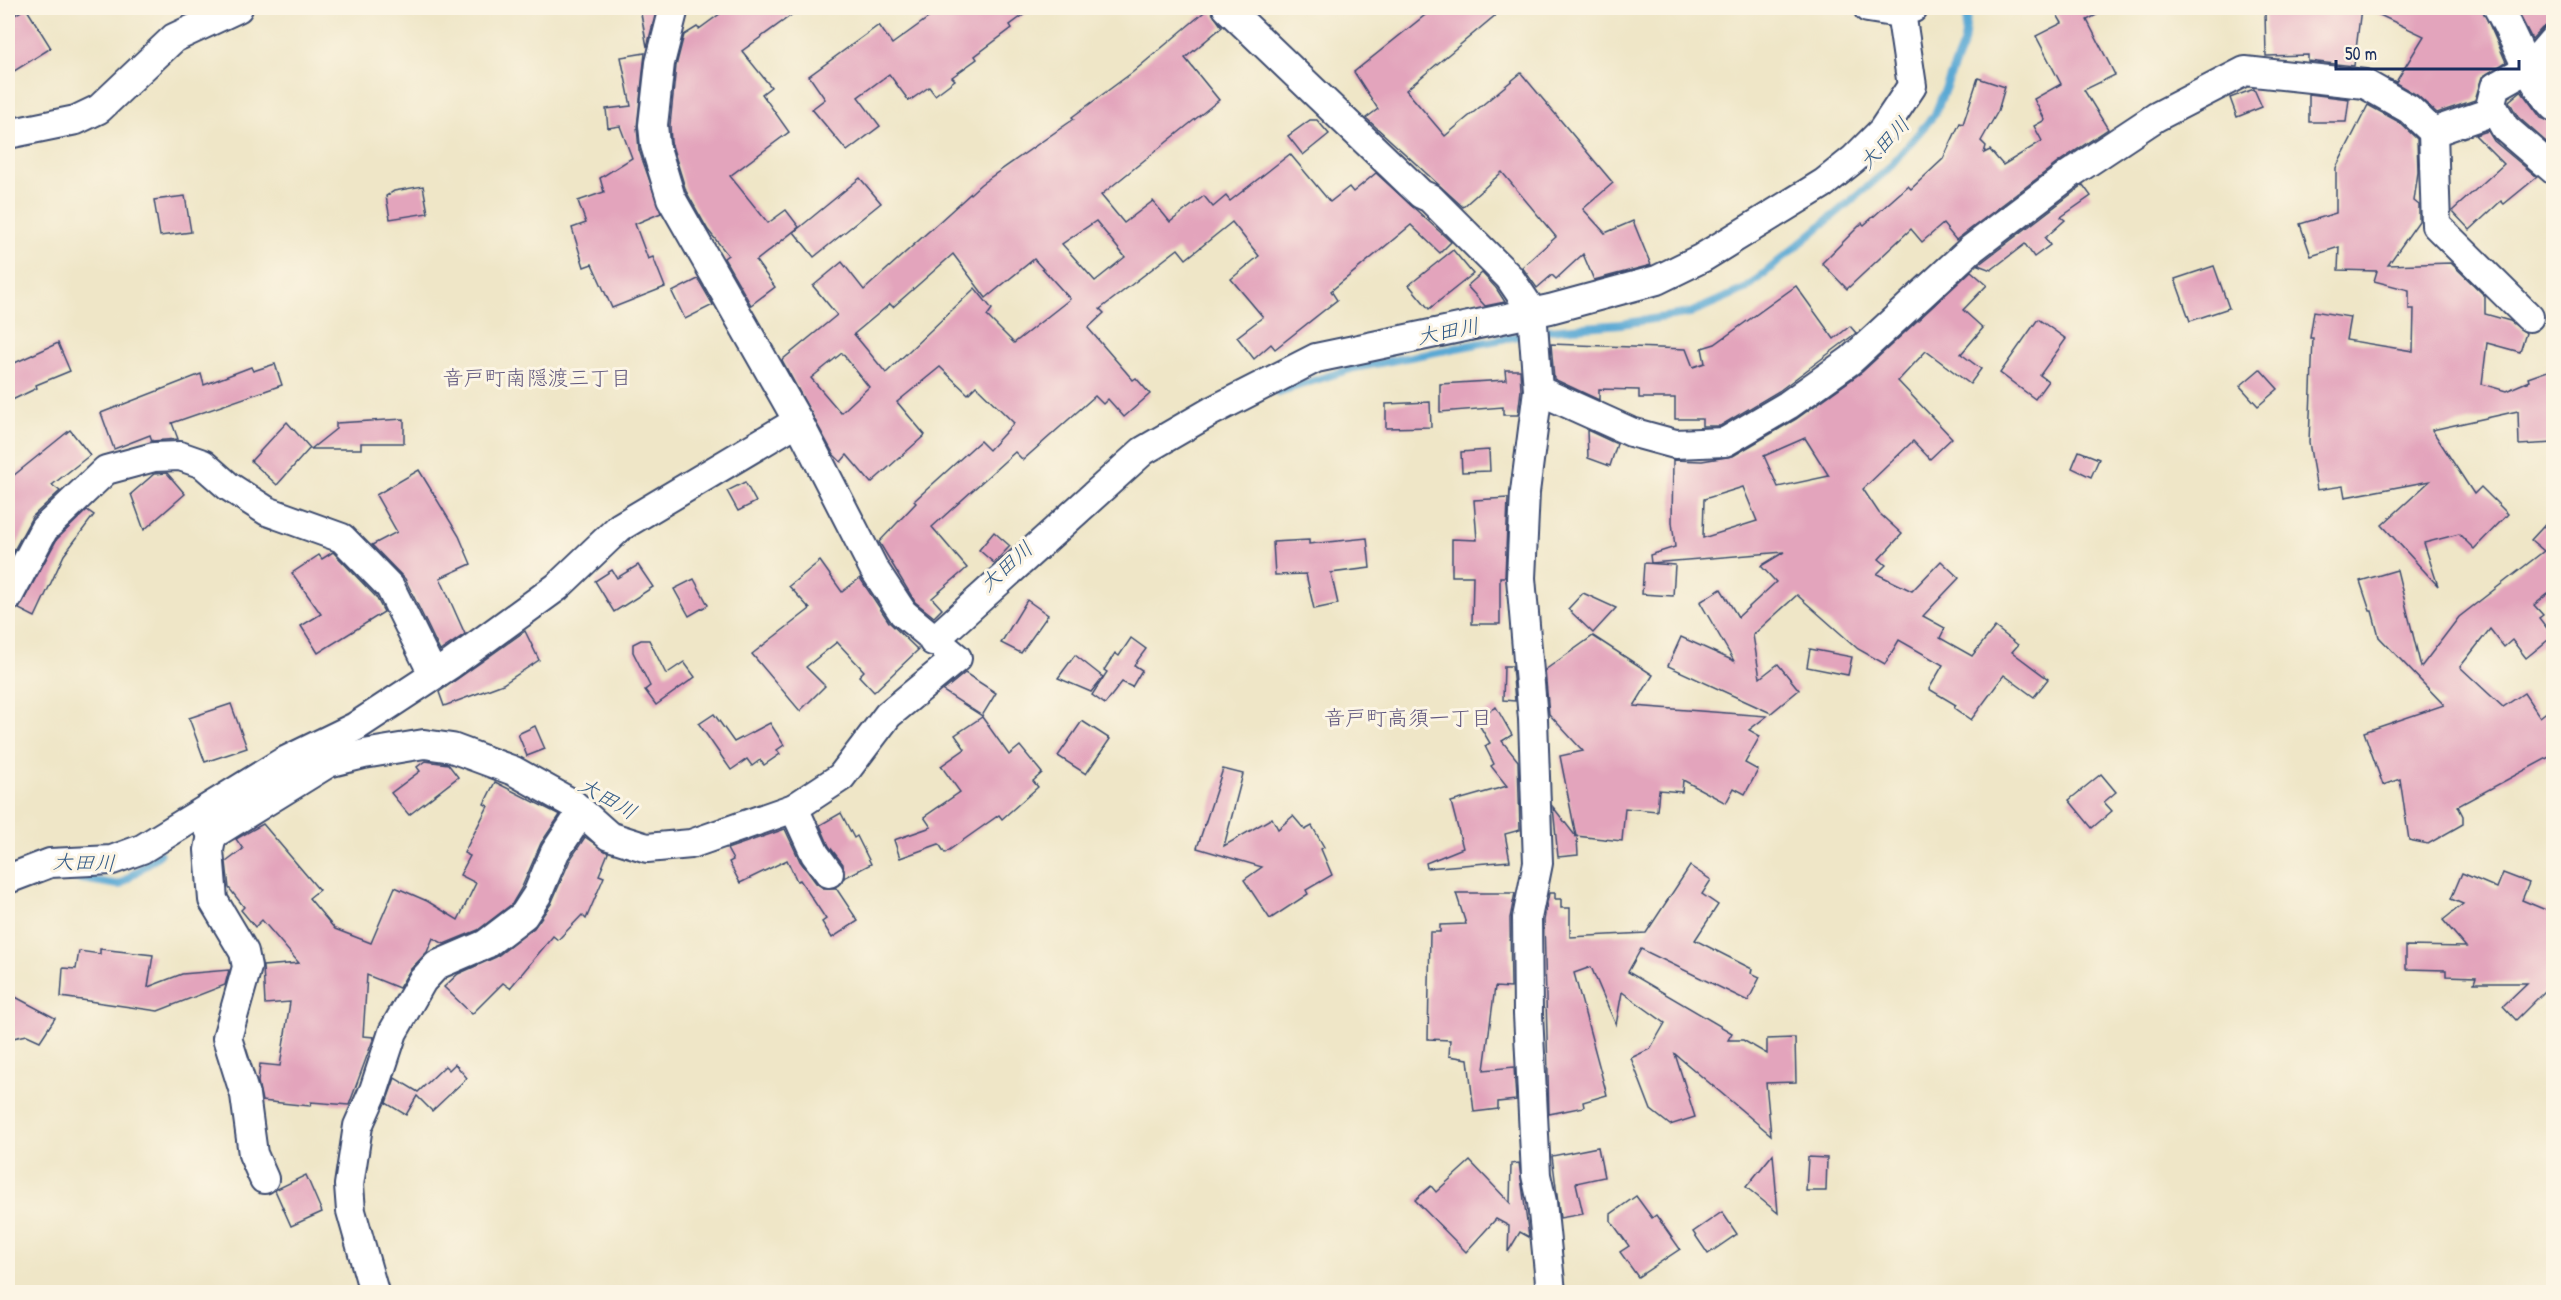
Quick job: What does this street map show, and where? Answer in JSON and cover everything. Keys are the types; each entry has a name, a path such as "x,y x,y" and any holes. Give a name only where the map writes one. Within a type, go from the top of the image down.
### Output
{"street":[{"path":"8,134 76,120 99,109 174,38 238,8"},
{"path":"8,879 50,863 112,860 206,825 328,763 424,744 452,748 514,771 573,804 609,836 647,848 691,844 794,808 840,777 888,715 957,658 903,613 874,569 798,422 671,198 655,145 653,125 660,63 674,8"},
{"path":"1227,8 1421,194 1430,198 1509,277 1532,311 1538,390 1525,492 1521,578 1533,719 1538,863 1527,918 1528,1014 1536,1175 1542,1202 1551,1293"},
{"path":"933,640 1143,451 1212,411 1316,358 1532,311 1658,280 1702,258 1824,183 1854,159 1882,131 1912,86 1907,10 1868,8"},
{"path":"2498,8 2515,37 2526,70 2553,107"},
{"path":"2553,39 2526,70 2495,87 2491,103 2505,128 2553,170"},
{"path":"1538,390 1631,432 1675,444 1725,442 1788,405 1851,360 1970,250 2070,174 2156,117 2245,71 2365,84 2409,108 2433,132 2436,225 2529,317"},
{"path":"2433,132 2494,111"},
{"path":"206,825 283,762 355,727 451,664 557,587 620,527 798,422"},
{"path":"8,597 44,529 106,470 154,457 180,456 203,464 228,486 267,511 342,538 390,587 433,674"},
{"path":"794,808 815,854 829,873"},
{"path":"374,1293 351,1211 349,1185 358,1126 393,1032 422,981 437,965 486,944 524,915 537,895 555,852 581,813"},
{"path":"206,825 213,900 244,952 247,967 227,1038 245,1095 253,1154 264,1179"}],"building":[{"path":"26,8 51,48 8,75 8,19"},
{"path":"640,8 657,8 647,47"},
{"path":"728,8 801,8 742,51 771,87 762,94 789,132 730,176 768,223 786,210 799,227 756,261 775,287 751,305 724,258 728,255 708,230 686,191 671,142 670,125 676,66 684,35 697,27 699,29"},
{"path":"942,8 1033,8 1010,25 1012,28 975,56 977,59 952,77 955,80 935,95 929,87 909,101 889,74 858,97 880,126 847,151 812,109 825,99 809,76 879,25 892,44"},
{"path":"1209,8 1222,27 1185,58 1219,100 1101,195 1124,223 1153,201 1170,222 1204,196 1213,207 1226,196 1230,201 1290,154 1330,202 1349,187 1353,192 1376,173 1451,242 1440,253 1411,225 1331,291 1337,300 1275,349 1271,344 1254,359 1237,337 1263,317 1231,279 1259,256 1232,222 1186,259 1178,249 1100,309 1104,313 1088,328 1133,380 1136,378 1150,394 1124,417 1108,399 1103,404 1095,396 1023,460 1015,452 932,527 967,568 932,598 942,609 934,617 915,602 879,542 916,503 914,501 980,441 989,450 1014,423 976,386 968,394 940,367 897,402 925,435 871,483 847,455 841,462 834,455 782,360 837,315 813,286 842,262 864,290 981,184 1074,119 1072,117 1133,72","holes":["1096,221 1125,257 1095,281 1062,244","953,254 986,298 1034,259 1070,299 1014,343 987,316 992,309 975,288 886,373 854,334 890,304 893,307","842,353 869,387 841,413 811,378"]},
{"path":"1434,8 1504,8 1406,90 1445,136 1521,73 1613,183 1583,209 1605,233 1633,221 1651,265 1594,280 1583,254 1556,279 1552,275 1537,288 1522,267 1556,237 1502,172 1463,207 1366,118 1378,109 1354,72"},
{"path":"2053,8 2109,8 2087,20 2115,75 2084,90 2108,129 2060,161 1956,240 1943,224 1922,242 1911,229 1847,289 1822,263 1862,223 1864,225 1908,186 1911,189 1943,159 1960,123 1963,124 1978,78 2005,87 1998,111 1981,141 1986,146 1984,153 1990,150 2003,165 2042,141 2034,126 2045,120 2034,99 2061,84 2036,36 2062,23"},
{"path":"2282,8 2361,8 2354,66 2308,61 2308,55 2266,56 2265,13 2282,12"},
{"path":"2365,8 2482,8 2506,62 2482,77 2475,100 2437,113 2417,95 2387,78 2396,82 2424,36"},
{"path":"2516,8 2553,8 2553,23 2542,28 2532,39"},
{"path":"645,53 637,127 639,150 661,213 635,224 648,259 653,257 665,287 612,308 592,264 584,267 572,228 586,223 578,201 604,192 600,178 632,158 620,126 608,128 606,109 631,106 621,57"},
{"path":"2254,89 2262,107 2237,117 2230,98"},
{"path":"2521,91 2541,118 2553,123 2553,148 2518,117 2509,101"},
{"path":"2309,94 2349,99 2346,122 2309,122"},
{"path":"2368,105 2399,122 2417,139 2418,172 2414,201 2419,205 2419,221 2388,265 2451,263 2485,296 2485,314 2510,321 2526,333 2520,352 2487,343 2482,384 2506,391 2529,381 2528,378 2553,369 2553,443 2519,445 2518,411 2432,430 2474,494 2481,487 2508,514 2474,549 2459,534 2424,543 2438,586 2382,525 2430,481 2345,497 2343,486 2317,490 2309,442 2313,338 2310,338 2314,311 2350,317 2346,340 2413,351 2414,309 2409,309 2409,290 2374,281 2377,271 2338,270 2339,247 2311,256 2300,224 2336,213 2336,168"},
{"path":"1310,120 1317,120 1329,134 1303,155 1288,136"},
{"path":"2488,131 2494,141 2537,177 2504,204 2501,201 2470,230 2452,211 2504,164 2475,135"},
{"path":"860,178 881,203 814,257 794,232"},
{"path":"2083,185 2091,196 2061,217 2065,220 2045,238 2050,245 2034,257 2025,244 1991,270 1978,265"},
{"path":"423,186 428,213 390,219 386,196 394,191"},
{"path":"185,196 191,232 160,236 154,200"},
{"path":"1453,250 1473,274 1429,309 1409,285"},
{"path":"2214,266 2229,308 2190,321 2175,279"},
{"path":"1971,271 1987,285 1963,310 1983,328 1961,354 1981,369 1970,384 1926,351 1898,381 1952,438 1930,459 1913,441 1863,489 1879,513 1902,534 1879,559 1886,565 1877,574 1912,591 1941,561 1959,578 1923,616 1945,628 1940,638 1972,656 1995,627 2018,645 2012,652 2048,679 2034,697 2004,675 1971,720 1954,708 1956,705 1929,689 1943,665 1899,640 1885,664 1858,649 1797,595 1753,635 1760,678 1778,664 1799,690 1771,713 1668,666 1681,637 1734,661 1700,602 1721,589 1738,617 1776,582 1761,566 1784,552 1651,563 1650,555 1675,547 1672,522 1673,460 1702,461 1733,456 1796,419 1862,372","holes":["1805,438 1829,476 1778,487 1764,456","1743,487 1757,521 1703,538 1704,499"]},
{"path":"1482,273 1505,302 1485,306 1467,286"},
{"path":"698,279 713,305 685,319 672,292"},
{"path":"1796,286 1834,339 1850,326 1856,333 1779,391 1720,426 1702,426 1702,419 1675,419 1675,398 1639,398 1639,390 1599,389 1599,400 1554,379 1551,344 1686,349 1693,367 1705,363 1702,348 1715,344"},
{"path":"2038,319 2066,339 2040,375 2048,381 2035,399 2000,373"},
{"path":"58,343 70,371 36,385 37,388 8,402 8,366"},
{"path":"275,364 282,385 172,423 178,439 152,441 150,435 114,449 101,413 201,374 204,385 251,367 253,371"},
{"path":"2260,369 2278,389 2258,406 2240,386"},
{"path":"1505,370 1520,370 1521,390 1518,415 1503,415 1503,407 1440,412 1440,384 1506,380"},
{"path":"1430,402 1431,427 1386,428 1386,404"},
{"path":"404,419 404,443 361,443 361,449 311,449 336,429 336,423"},
{"path":"287,422 310,448 277,485 251,461"},
{"path":"70,430 90,455 52,485 60,491 32,517 12,554 8,550 8,480"},
{"path":"1587,430 1617,444 1610,466 1588,458"},
{"path":"1489,450 1490,471 1462,472 1461,452"},
{"path":"2079,451 2099,459 2091,477 2072,468"},
{"path":"419,470 459,536 471,564 440,578 465,634 440,651 405,579 372,545 397,532 376,495"},
{"path":"167,473 185,494 144,530 131,494 154,474"},
{"path":"745,482 756,502 738,511 727,491"},
{"path":"1508,498 1505,577 1500,577 1500,624 1472,624 1473,576 1452,576 1452,539 1477,540 1474,500"},
{"path":"87,510 94,515 64,555 35,617 19,609 57,539"},
{"path":"2553,516 2553,590 2534,605 2543,615 2539,618 2553,636 2526,658 2512,640 2504,647 2490,629 2460,667 2503,707 2524,693 2540,717 2553,707 2553,755 2458,806 2463,816 2463,824 2428,844 2409,840 2400,779 2383,785 2364,732 2444,705 2379,637 2360,581 2397,570 2421,667 2459,617 2544,551 2531,540"},
{"path":"994,532 1010,546 994,563 979,550"},
{"path":"1367,538 1370,568 1331,573 1338,604 1314,609 1306,574 1275,575 1273,542 1309,540 1309,544"},
{"path":"333,552 376,597 384,612 318,653 301,626 321,614 292,573 319,555 322,559"},
{"path":"820,561 842,592 860,578 889,622 918,650 874,692 859,676 864,671 837,642 806,667 825,686 800,711 752,654 810,609 789,586"},
{"path":"1644,563 1675,565 1673,596 1642,594"},
{"path":"638,565 653,587 614,612 595,581 612,570 617,578"},
{"path":"694,579 708,605 689,616 674,589"},
{"path":"1583,593 1616,608 1593,633 1568,609"},
{"path":"1027,600 1048,615 1021,653 1001,643"},
{"path":"525,631 539,660 503,684 444,706 439,692"},
{"path":"1593,636 1653,675 1634,706 1767,716 1749,730 1760,736 1745,763 1758,770 1745,794 1734,788 1726,803 1683,780 1682,792 1659,790 1657,811 1625,808 1622,841 1576,836 1560,756 1583,751 1549,714 1545,670"},
{"path":"1131,638 1146,649 1134,665 1142,670 1132,687 1122,682 1105,704 1092,695 1107,672 1104,670 1115,653 1119,656"},
{"path":"641,640 649,640 666,674 684,662 695,677 656,705 645,690 650,686 633,652 633,644"},
{"path":"1810,649 1852,657 1848,675 1807,667"},
{"path":"1075,655 1103,677 1091,692 1058,678"},
{"path":"1504,666 1512,666 1515,701 1503,700"},
{"path":"965,673 996,693 982,716 943,691"},
{"path":"231,704 247,748 205,762 189,718"},
{"path":"1496,707 1512,735 1502,741 1518,761 1520,830 1505,834 1510,861 1427,868 1426,863 1463,848 1451,802 1507,786 1491,766 1494,764 1485,746 1490,743 1475,718"},
{"path":"714,714 734,742 770,723 784,745 777,750 780,754 764,765 760,760 752,766 747,759 731,770 699,724"},
{"path":"982,717 1009,755 1020,746 1042,773 1033,781 1038,787 1002,819 999,815 945,853 939,844 900,858 894,840 931,827 924,817 960,792 941,766 965,749 955,735"},
{"path":"1082,721 1110,739 1086,774 1058,756"},
{"path":"535,726 545,749 527,756 518,734"},
{"path":"425,761 448,764 458,777 409,815 391,793 420,771 417,767"},
{"path":"1223,769 1243,774 1224,846 1272,818 1278,829 1293,816 1305,830 1312,826 1324,847 1321,849 1332,875 1306,890 1308,894 1270,919 1244,880 1262,867 1197,848"},
{"path":"2101,774 2116,792 2104,802 2112,811 2092,828 2069,800"},
{"path":"495,782 560,815 541,843 512,904 478,930 444,944 433,938 427,952 410,970 399,988 367,975 363,1036 374,1037 349,1105 311,1102 310,1106 262,1101 258,1082 260,1064 280,1066 290,1002 265,1004 263,966 299,963 262,920 255,927 241,910 244,907 229,888 226,862 243,849 236,839 263,824 319,890 309,898 335,929 371,943 395,887 427,901 458,920 476,883 460,875 470,856 464,853 488,806 484,804"},
{"path":"1553,807 1577,838 1578,855 1558,857"},
{"path":"841,813 854,838 857,836 871,864 844,878 843,864 829,846 820,825"},
{"path":"785,829 800,861 816,883 823,888 836,888 858,921 832,938 822,922 826,919 800,880 797,881 787,860 740,883 729,862 733,860 727,849"},
{"path":"585,837 608,853 599,875 604,877 586,919 582,915 558,940 553,936 510,988 503,983 472,1014 444,987 458,974 496,957 534,928 551,904 570,860"},
{"path":"1690,866 1711,880 1702,894 1718,905 1695,940 1752,969 1751,973 1760,977 1748,1001 1641,949 1628,972 1732,1033 1728,1040 1743,1040 1767,1054 1767,1039 1795,1038 1796,1082 1766,1083 1771,1135 1675,1054 1695,1117 1670,1125 1651,1110 1631,1058 1650,1049 1665,1023 1622,992 1616,1025 1591,967 1574,973 1607,1095 1583,1102 1584,1107 1549,1114 1544,920 1549,893 1555,893 1555,899 1561,899 1561,908 1570,908 1570,937 1646,933"},
{"path":"2462,873 2497,888 2503,873 2529,883 2522,900 2553,913 2553,983 2516,1020 2503,1006 2527,983 2474,983 2476,977 2446,976 2446,970 2406,969 2406,946 2466,947 2443,920 2463,904 2451,899"},
{"path":"1456,893 1515,893 1510,918 1511,988 1495,987 1484,1070 1514,1067 1516,1100 1498,1102 1498,1109 1474,1112 1468,1059 1449,1056 1450,1040 1428,1039 1430,932 1440,932 1440,925 1466,924"},
{"path":"100,949 153,955 148,987 182,974 229,970 225,985 158,1011 61,997 63,968 76,969 79,951 100,954"},
{"path":"8,993 55,1018 40,1041 27,1035 8,1039"},
{"path":"455,1064 467,1078 432,1111 417,1096 406,1115 386,1103 395,1078 418,1092 445,1066 449,1070"},
{"path":"1598,1147 1604,1177 1576,1183 1583,1214 1560,1218 1552,1156"},
{"path":"1773,1154 1778,1213 1746,1187"},
{"path":"1808,1157 1827,1158 1826,1191 1806,1191"},
{"path":"1470,1161 1510,1203 1511,1164 1519,1163 1529,1237 1520,1232 1508,1252 1509,1226 1496,1219 1466,1252 1415,1200 1431,1186 1436,1192"},
{"path":"306,1175 322,1212 291,1226 275,1190"},
{"path":"1636,1196 1652,1218 1656,1215 1680,1249 1638,1277 1620,1252 1629,1246 1611,1221 1611,1214"},
{"path":"1722,1212 1737,1234 1708,1254 1693,1232"}],"waterway":[{"name":"大田川","path":"1278,392 1354,368 1549,330 1621,324 1690,313 1747,288 1885,172 1935,114 1964,42 1968,8"},
{"name":"大田川","path":"57,875 119,885 160,854"}],"district":[{"name":"音戸町南隠渡三丁目","path":"537,377"},
{"name":"音戸町高須一丁目","path":"1408,717"}]}
